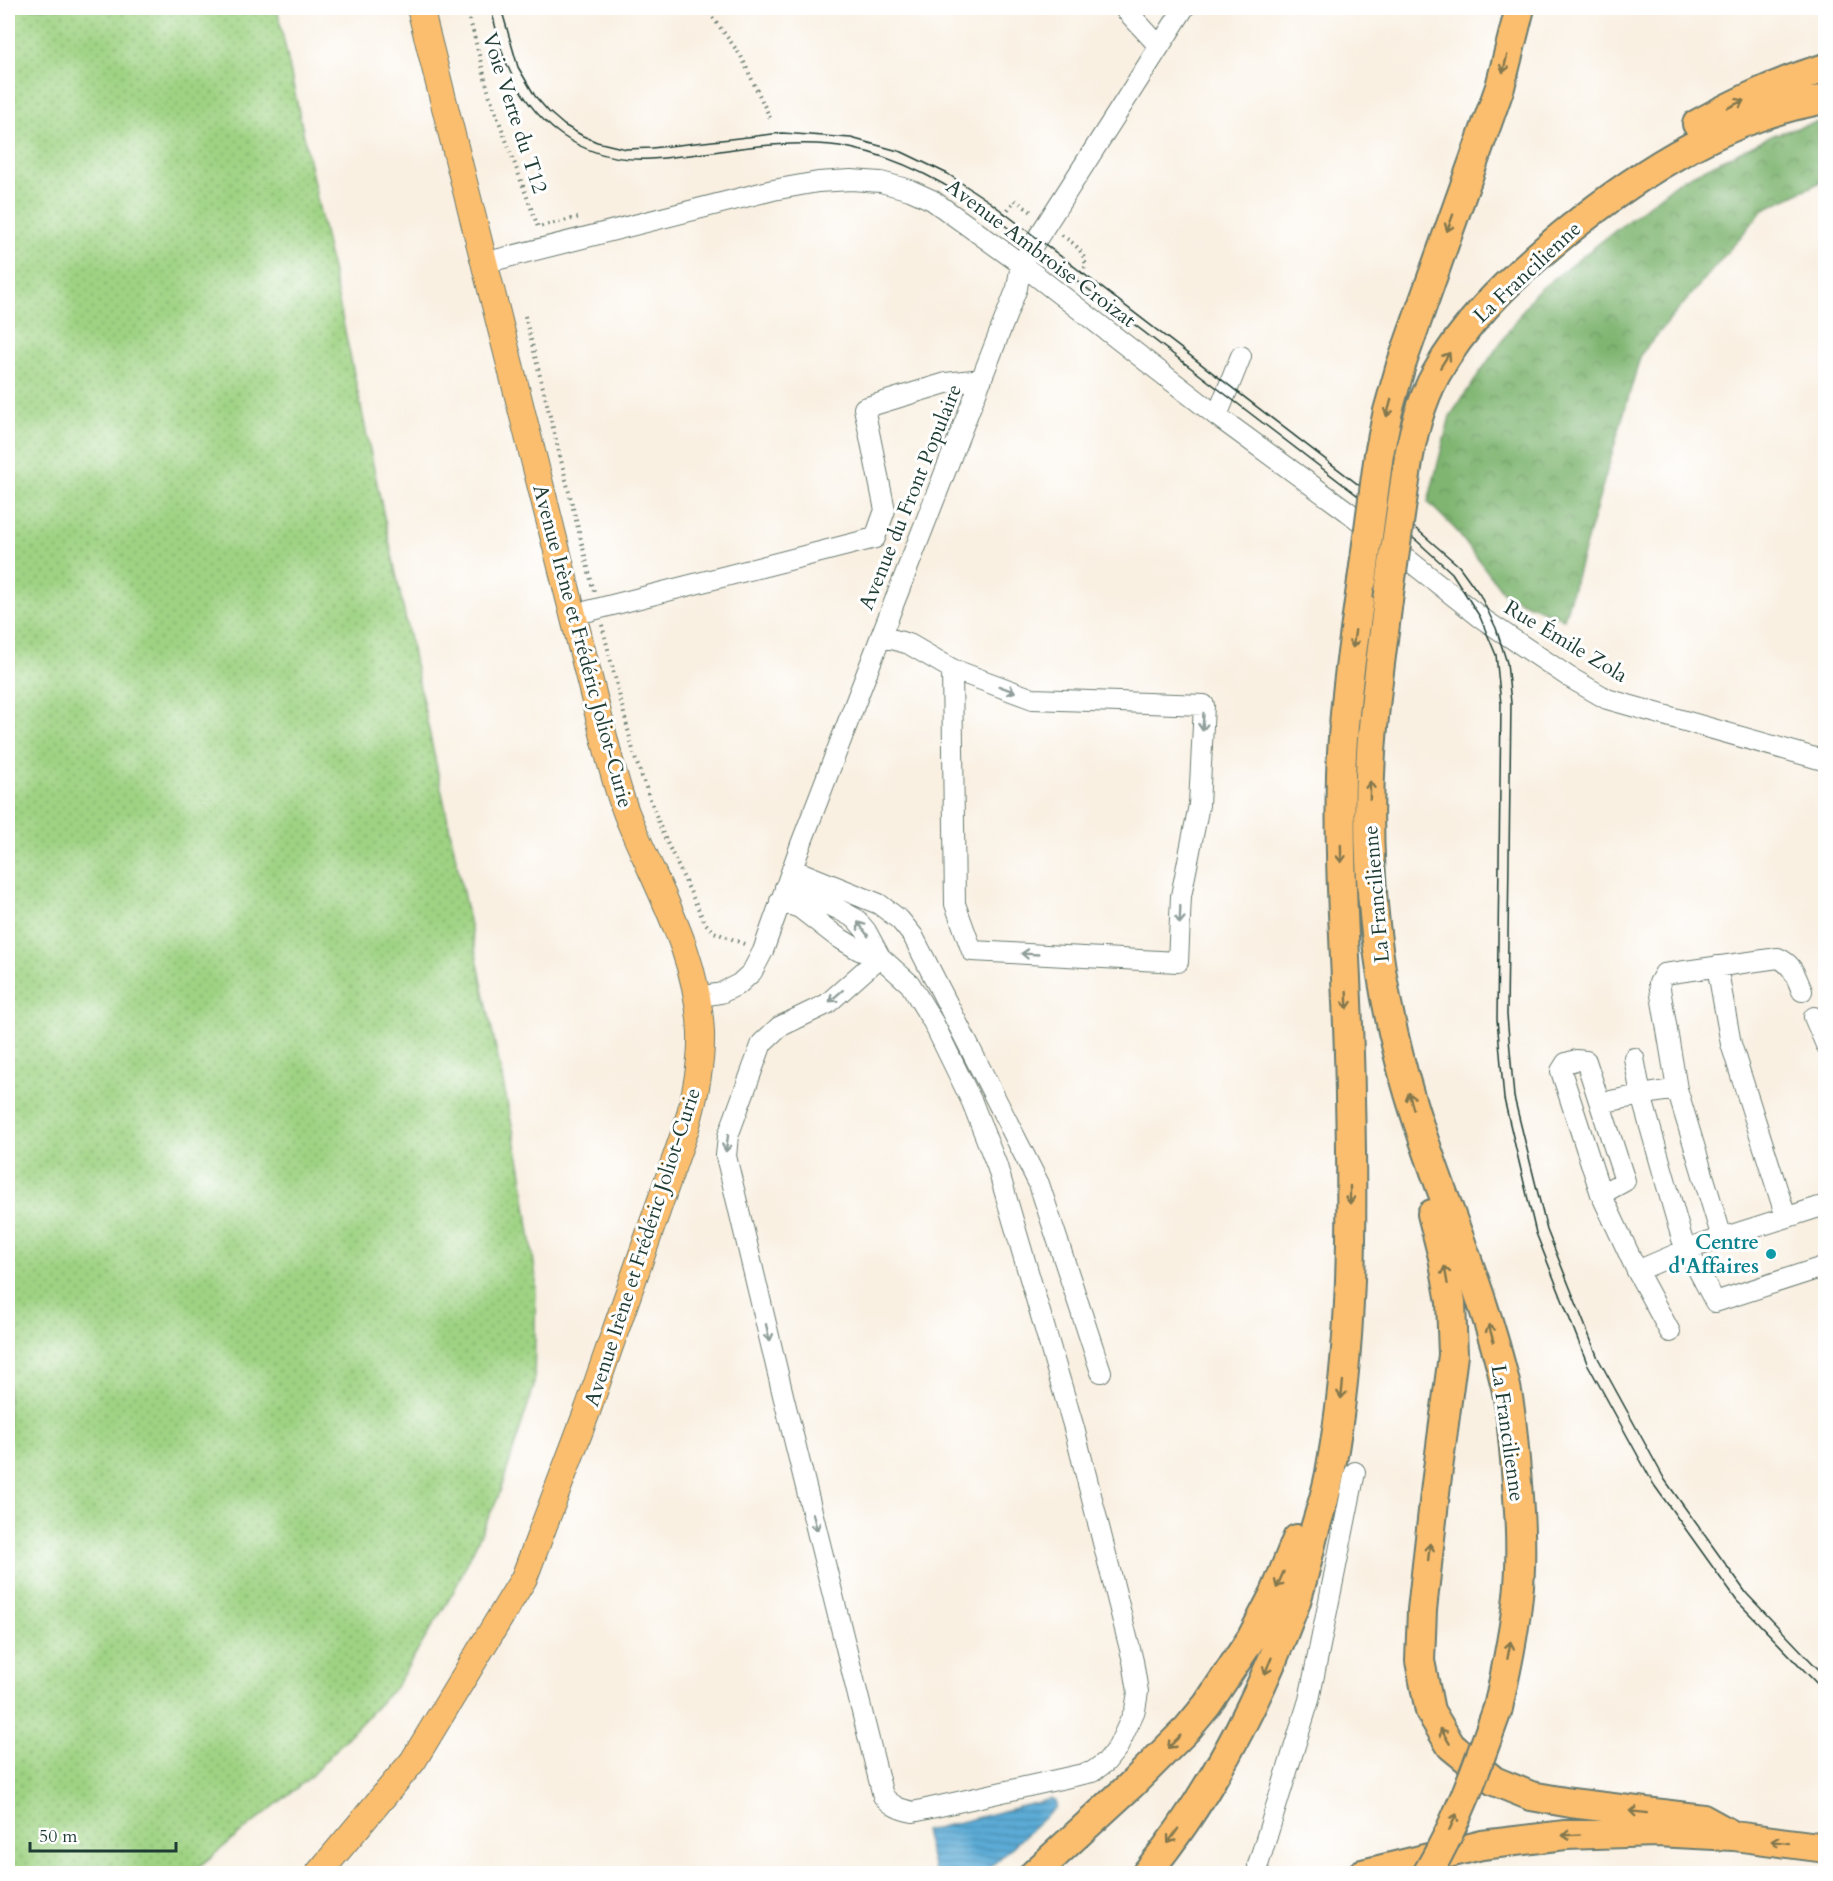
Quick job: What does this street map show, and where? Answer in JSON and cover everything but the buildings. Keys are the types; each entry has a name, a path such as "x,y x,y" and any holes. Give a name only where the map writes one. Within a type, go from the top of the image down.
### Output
{"highway":[{"name":"La Francilienne","path":"1146,1874 1220,1765 1250,1709 1296,1601 1343,1472 1350,1240 1350,1098 1341,853 1341,776 1348,675 1379,454 1388,411 1401,365 1500,87 1520,8"},
{"path":"1608,199 1624,171 1688,129 1740,101 1800,75 1826,68"},
{"name":"La Francilienne","path":"1427,1874 1471,1783 1498,1708 1518,1595 1521,1543 1514,1440 1507,1389 1491,1330 1437,1175 1424,1146 1398,1056 1376,934 1372,880 1371,753 1388,600 1406,474 1416,423 1437,374 1456,344 1489,303 1529,264 1608,199 1701,142 1720,133 1772,112 1826,99"},
{"path":"1424,1146 1421,1178 1443,1257 1451,1302 1453,1354 1422,1610 1420,1661 1430,1711 1451,1746 1494,1781 1532,1796 1703,1819 1734,1836"},
{"path":"1034,1874 1131,1785 1188,1728 1207,1705 1251,1639 1275,1593 1296,1543 1308,1499 1343,1472"},
{"path":"1362,1874 1482,1845 1565,1835 1656,1832 1734,1836 1826,1848"}],"main road":[{"name":"Avenue Irène et Frédéric Joliot-Curie","path":"318,1874 413,1761 524,1578 588,1410 688,1119 698,1083 700,1065 701,1033 692,973 678,928 621,799 610,761 420,8"}],"street":[{"path":"1124,8 1159,46"},
{"name":"Avenue du Front Populaire","path":"697,998 721,993 739,984 752,972 763,951 881,636 1017,288 1021,264 1184,8"},
{"name":"Avenue Ambroise Croizat","path":"484,263 773,190 818,182 851,180 880,182 910,190 932,200 1021,264 1217,416 1347,511"},
{"path":"1217,416 1241,356"},
{"path":"573,615 875,538 885,510 864,408 946,383 982,379"},
{"name":"Rue Émile Zola","path":"1347,511 1488,622 1569,677 1607,699 1826,761"},
{"path":"881,636 909,644 952,669 1033,699 1204,705 1199,805 1181,896 1178,962 972,951 955,904 952,669"},
{"path":"786,886 800,908 836,936 859,950 880,957"},
{"path":"786,886 856,919 866,931 880,957 910,984 933,1022 972,1102 997,1166 1074,1428 1133,1660 1138,1692 1135,1710 1118,1747 1106,1762 1092,1772 913,1812 891,1805 883,1796 726,1156 728,1136 762,1043 779,1027 827,1004 880,957"},
{"path":"786,886 879,904 900,920 913,936 1039,1184 1101,1372"},
{"path":"1722,1238 1677,1089 1659,983 1664,974 1778,958 1787,962 1794,970 1802,991"},
{"path":"1717,966 1731,1044 1786,1217"},
{"path":"1814,1017 1826,1045"},
{"path":"1634,1058 1641,1095 1674,1215 1688,1249 1715,1302 1826,1266"},
{"path":"1601,1194 1625,1181 1586,1061 1576,1060 1566,1063 1561,1071 1601,1194 1670,1332"},
{"path":"1600,1103 1677,1089"},
{"path":"1637,1270 1688,1249 1819,1207"},
{"path":"1259,1869 1309,1700 1343,1472"}],"path":[{"name":"Voie Verte du T12","path":"466,8 489,94 538,227"},
{"path":"706,8 741,56 771,120"},
{"path":"993,230 1015,200 1037,216"},
{"path":"1054,229 1080,249 1084,255 1086,266 1070,288"},
{"path":"525,316 635,758 663,834 705,923 714,932 753,947"}],"green space":[{"path":"8,8 277,8 521,1168 536,1278 534,1386 499,1495 453,1593 396,1686 309,1778 191,1873 8,1873"},
{"path":"1825,120 1825,180 1764,209 1641,354 1564,619 1505,595 1455,529 1428,502 1450,416 1534,294 1678,182 1773,135"}],"water":[{"path":"1051,1799 1056,1801 1056,1807 987,1870 970,1873 935,1873 924,1831"}],"tram line":[{"path":"491,8 505,60 529,103 544,121 581,146 602,154 626,159 685,156 767,145 837,146 890,159 947,186 999,221 1417,541 1452,573 1480,617 1496,655 1501,704 1497,1019 1504,1099 1536,1233 1587,1363 1654,1485 1737,1601 1826,1693"},
{"path":"501,8 518,67 535,96 564,125 597,142 626,149 782,133 851,138 902,152 948,174 990,202 1420,532 1459,566 1480,595 1496,628 1507,663 1511,703 1507,1015 1514,1097 1547,1230 1598,1358 1665,1480 1747,1594 1826,1677"}],"place":[{"name":"Centre d'Affaires","path":"1771,1254"}]}
